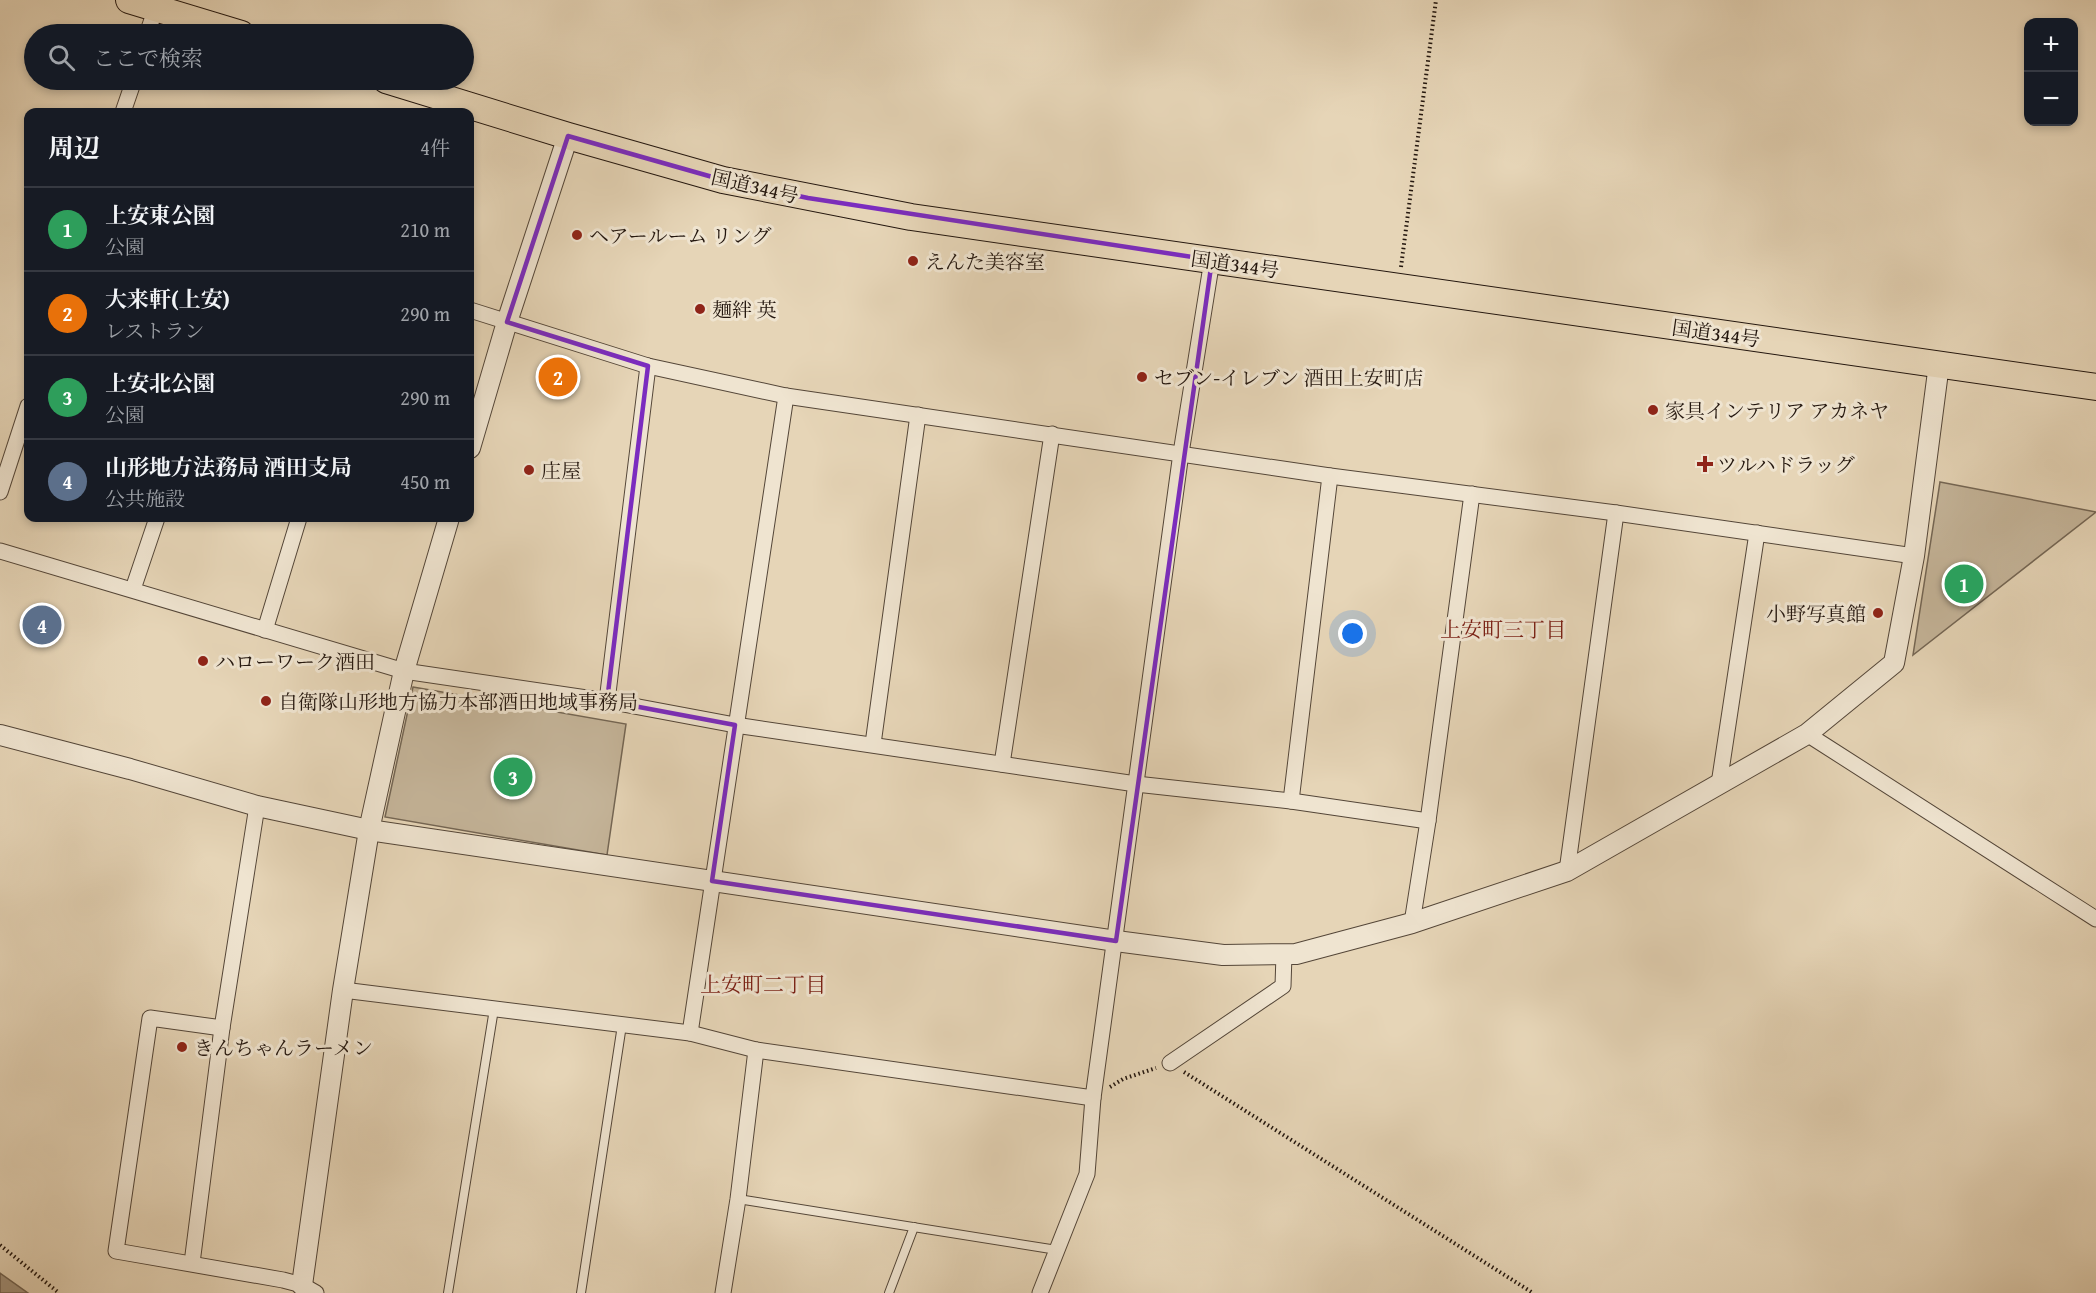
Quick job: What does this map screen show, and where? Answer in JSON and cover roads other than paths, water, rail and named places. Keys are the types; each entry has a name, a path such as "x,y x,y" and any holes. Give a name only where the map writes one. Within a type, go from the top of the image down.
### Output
{"highway":[{"path":"129,0 208,24"},
{"name":"国道344号","path":"418,90 723,180 911,217 2096,387"}],"street":[{"path":"150,24 156,8"},
{"path":"124,108 131,90"},
{"path":"474,434 507,322 568,136"},
{"path":"1040,1293 1087,1174 1093,1098 1181,453 1212,260"},
{"path":"474,311 648,366 786,396 1330,476 1616,513 1914,556"},
{"path":"0,735 130,769 256,806 369,830 1116,941 1222,954 1296,954 1412,922 1567,871 1807,734 1894,663 1914,556 1939,364"},
{"path":"607,701 648,366"},
{"path":"690,1033 786,396"},
{"path":"873,744 918,415"},
{"path":"0,492 24,418"},
{"path":"1002,764 1052,434"},
{"path":"1291,801 1330,476"},
{"path":"1412,922 1428,821 1472,494"},
{"path":"1567,871 1616,513"},
{"path":"133,589 155,522"},
{"path":"265,630 298,522"},
{"path":"222,1028 150,1018 116,1251 283,1280 309,1289 343,990 369,830 404,671 448,522"},
{"path":"1719,784 1756,533"},
{"path":"0,551 404,671 607,701 735,725 1137,784 1291,801 1428,821"},
{"path":"1807,734 2096,920"},
{"path":"192,1263 222,1028 256,806"},
{"path":"1170,1063 1283,986 1284,954"},
{"path":"343,990 690,1033 756,1050 1093,1098"},
{"path":"723,1293 738,1199 756,1050"}],"lane":[{"path":"448,1293 494,1009"},
{"path":"581,1293 622,1025"},
{"path":"738,1199 1057,1250"},
{"path":"889,1293 914,1227"}],"place":[{"name":"ヘアールーム リング","path":"577,235"},
{"name":"えんた美容室","path":"913,261"},
{"name":"麺絆 英","path":"700,309"},
{"name":"大来軒(上安)","path":"558,377"},
{"name":"セブン-イレブン 酒田上安町店","path":"1142,377"},
{"name":"家具インテリア アカネヤ","path":"1653,410"},
{"name":"ツルハドラッグ","path":"1705,464"},
{"name":"庄屋","path":"529,470"},
{"name":"上安東公園","path":"1964,584"},
{"name":"小野写真館","path":"1878,613"},
{"name":"山形地方法務局 酒田支局","path":"42,625"},
{"name":"ハローワーク酒田","path":"203,661"},
{"name":"自衛隊山形地方協力本部酒田地域事務局","path":"266,701"},
{"name":"上安北公園","path":"513,777"},
{"name":"きんちゃんラーメン","path":"182,1047"}],"district":[{"name":"上安町三丁目","path":"1503,629"},
{"name":"上安町二丁目","path":"763,984"}]}
